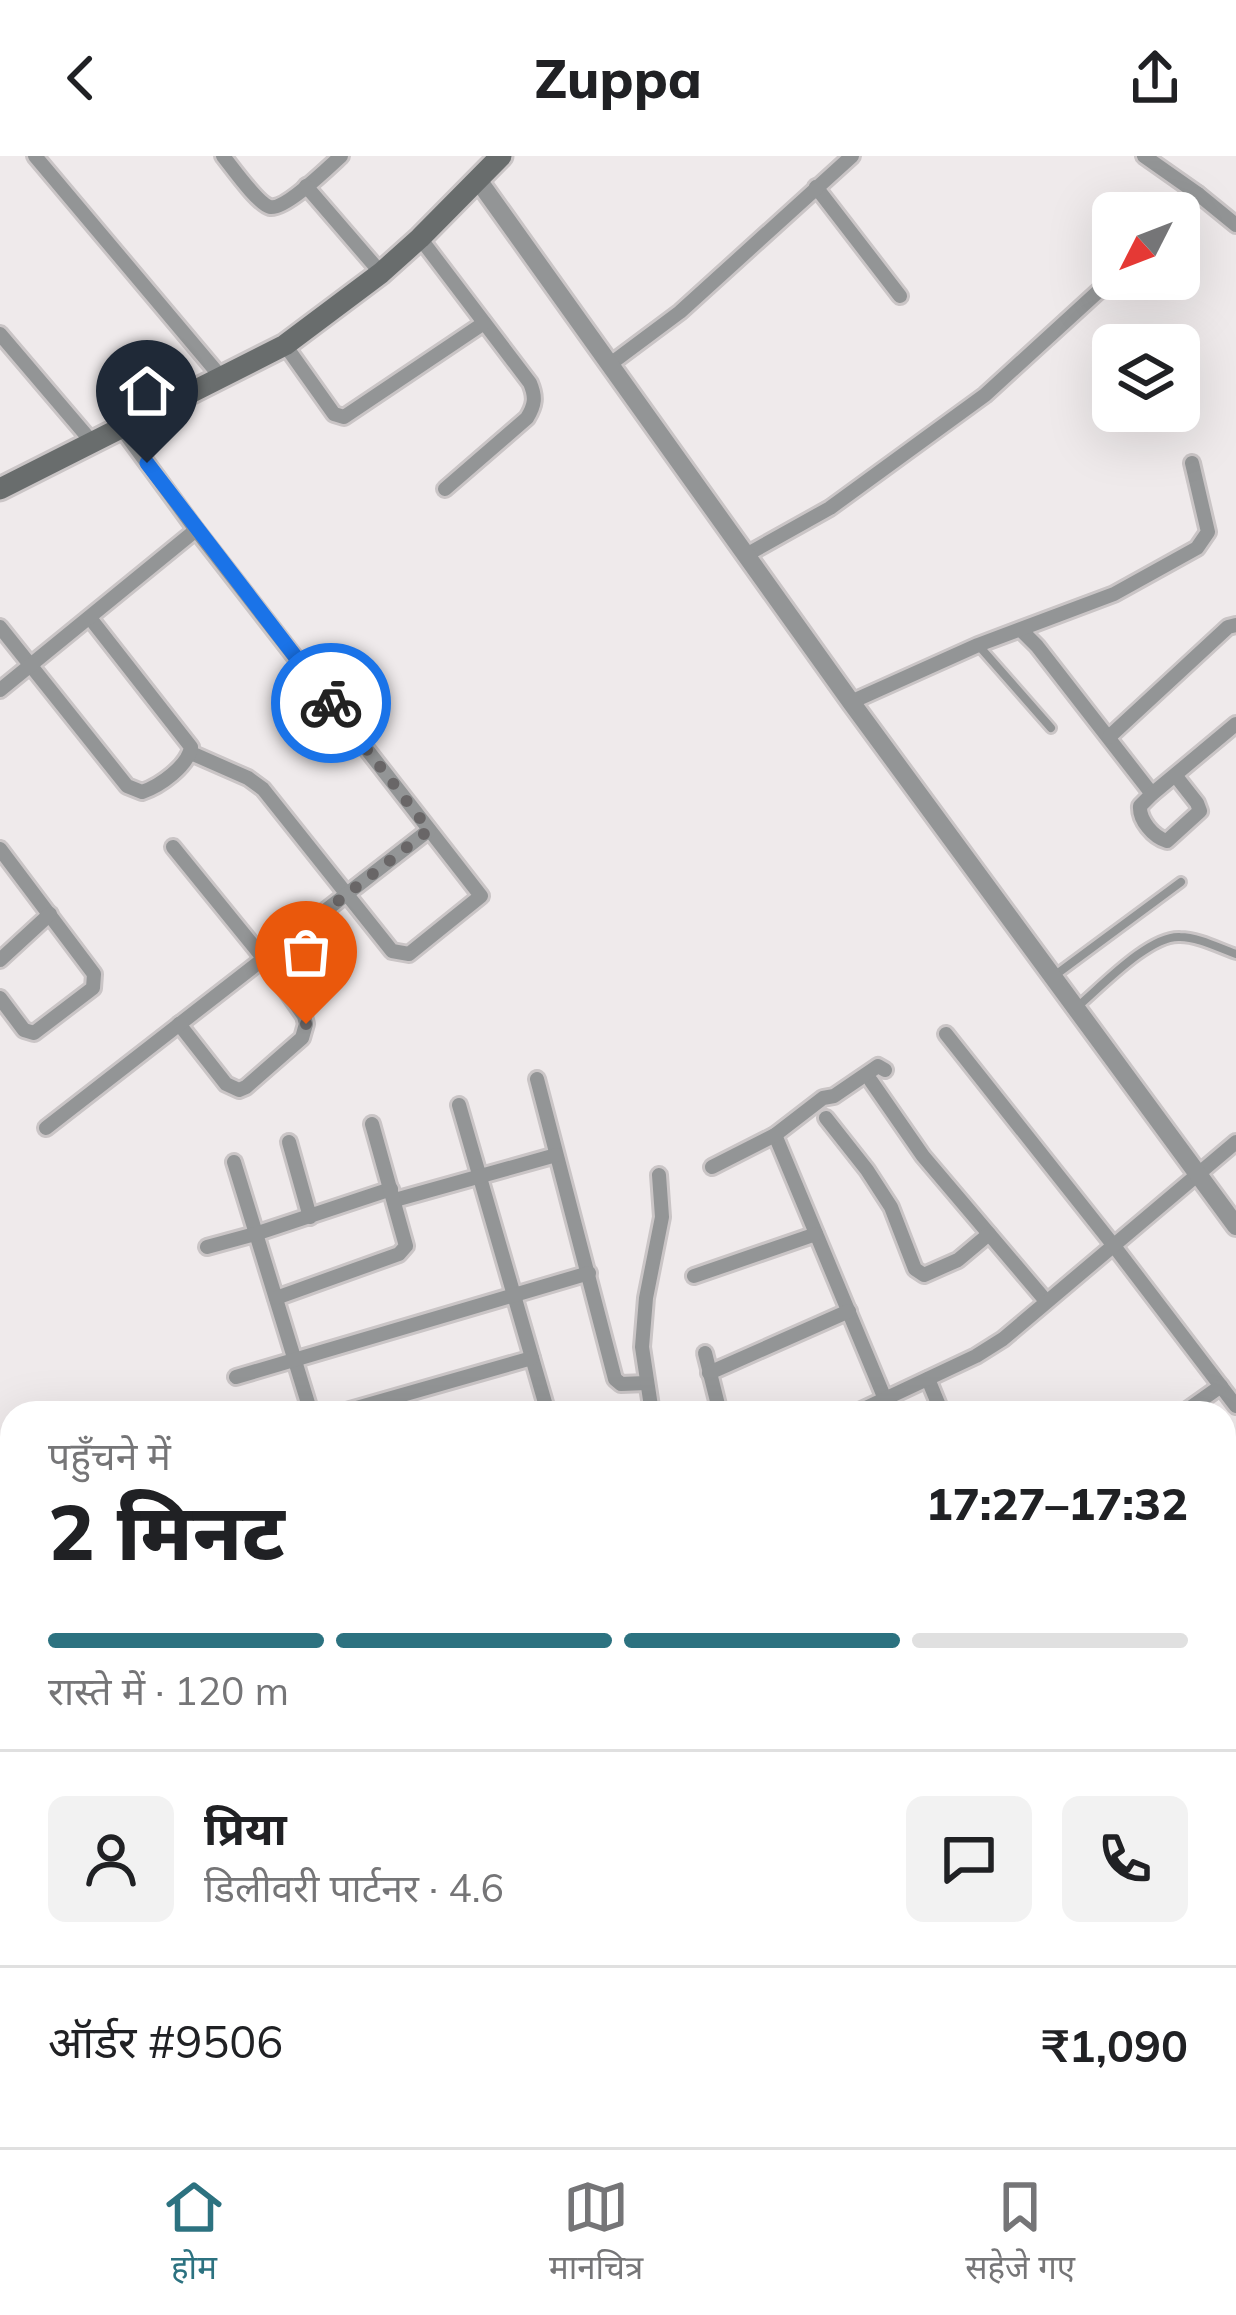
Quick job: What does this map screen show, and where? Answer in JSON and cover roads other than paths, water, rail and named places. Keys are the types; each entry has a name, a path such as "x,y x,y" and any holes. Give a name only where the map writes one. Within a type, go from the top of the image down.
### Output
{"main road":[{"path":"0,489 285,345 381,273 501,156"}],"street":[{"path":"35,156 221,377"},
{"path":"224,156 268,207 280,206 341,156"},
{"path":"609,365 680,312 852,156"},
{"path":"1144,156 1195,192"},
{"path":"478,180 851,702 1236,1226"},
{"path":"306,186 381,273"},
{"path":"817,187 900,296"},
{"path":"1200,196 1236,226"},
{"path":"420,238 535,395 527,418 445,489"},
{"path":"746,555 830,508 973,404 1092,298"},
{"path":"285,345 334,414 344,417 484,323"},
{"path":"0,334 92,442"},
{"path":"122,429 481,896 409,954 392,951 256,782 191,753"},
{"path":"851,702 978,645 1114,594 1197,548 1208,532 1192,464"},
{"path":"0,690 196,530"},
{"path":"0,627 127,786 135,792 152,789 188,759 188,741 90,618"},
{"path":"1108,737 1228,627 1236,625"},
{"path":"1021,630 1152,794"},
{"path":"1175,775 1200,811 1167,841 1157,837 1140,806 1152,794 1236,724"},
{"path":"46,1128 429,830"},
{"path":"173,848 264,959 306,1024 302,1038 239,1090 226,1084 179,1024"},
{"path":"0,849 94,974 93,988 34,1033 24,1030 0,998"},
{"path":"0,960 50,914"},
{"path":"946,1034 1232,1401"},
{"path":"712,1167 775,1135 878,1066 885,1070"},
{"path":"537,1079 615,1379 621,1384 646,1383"},
{"path":"871,1081 923,1156 1046,1301"},
{"path":"459,1105 545,1401"},
{"path":"826,1118 891,1207 915,1269 924,1276 958,1260 989,1234"},
{"path":"276,1298 404,1250 406,1241 372,1124"},
{"path":"775,1135 885,1399"},
{"path":"290,1142 310,1216"},
{"path":"882,1401 1003,1339 1236,1142"},
{"path":"207,1246 556,1155"},
{"path":"233,1162 307,1401"},
{"path":"650,1401 642,1347 662,1217 659,1175"},
{"path":"694,1276 816,1234"},
{"path":"236,1377 589,1273"},
{"path":"709,1373 849,1311"},
{"path":"705,1353 717,1401"},
{"path":"381,1401 532,1358"},
{"path":"928,1379 937,1401"},
{"path":"1200,1401 1221,1386"}],"lane":[{"path":"978,645 1051,728"},
{"path":"1052,977 1181,882"},
{"path":"1075,1009 1150,946 1167,938 1183,936 1236,953"}]}
